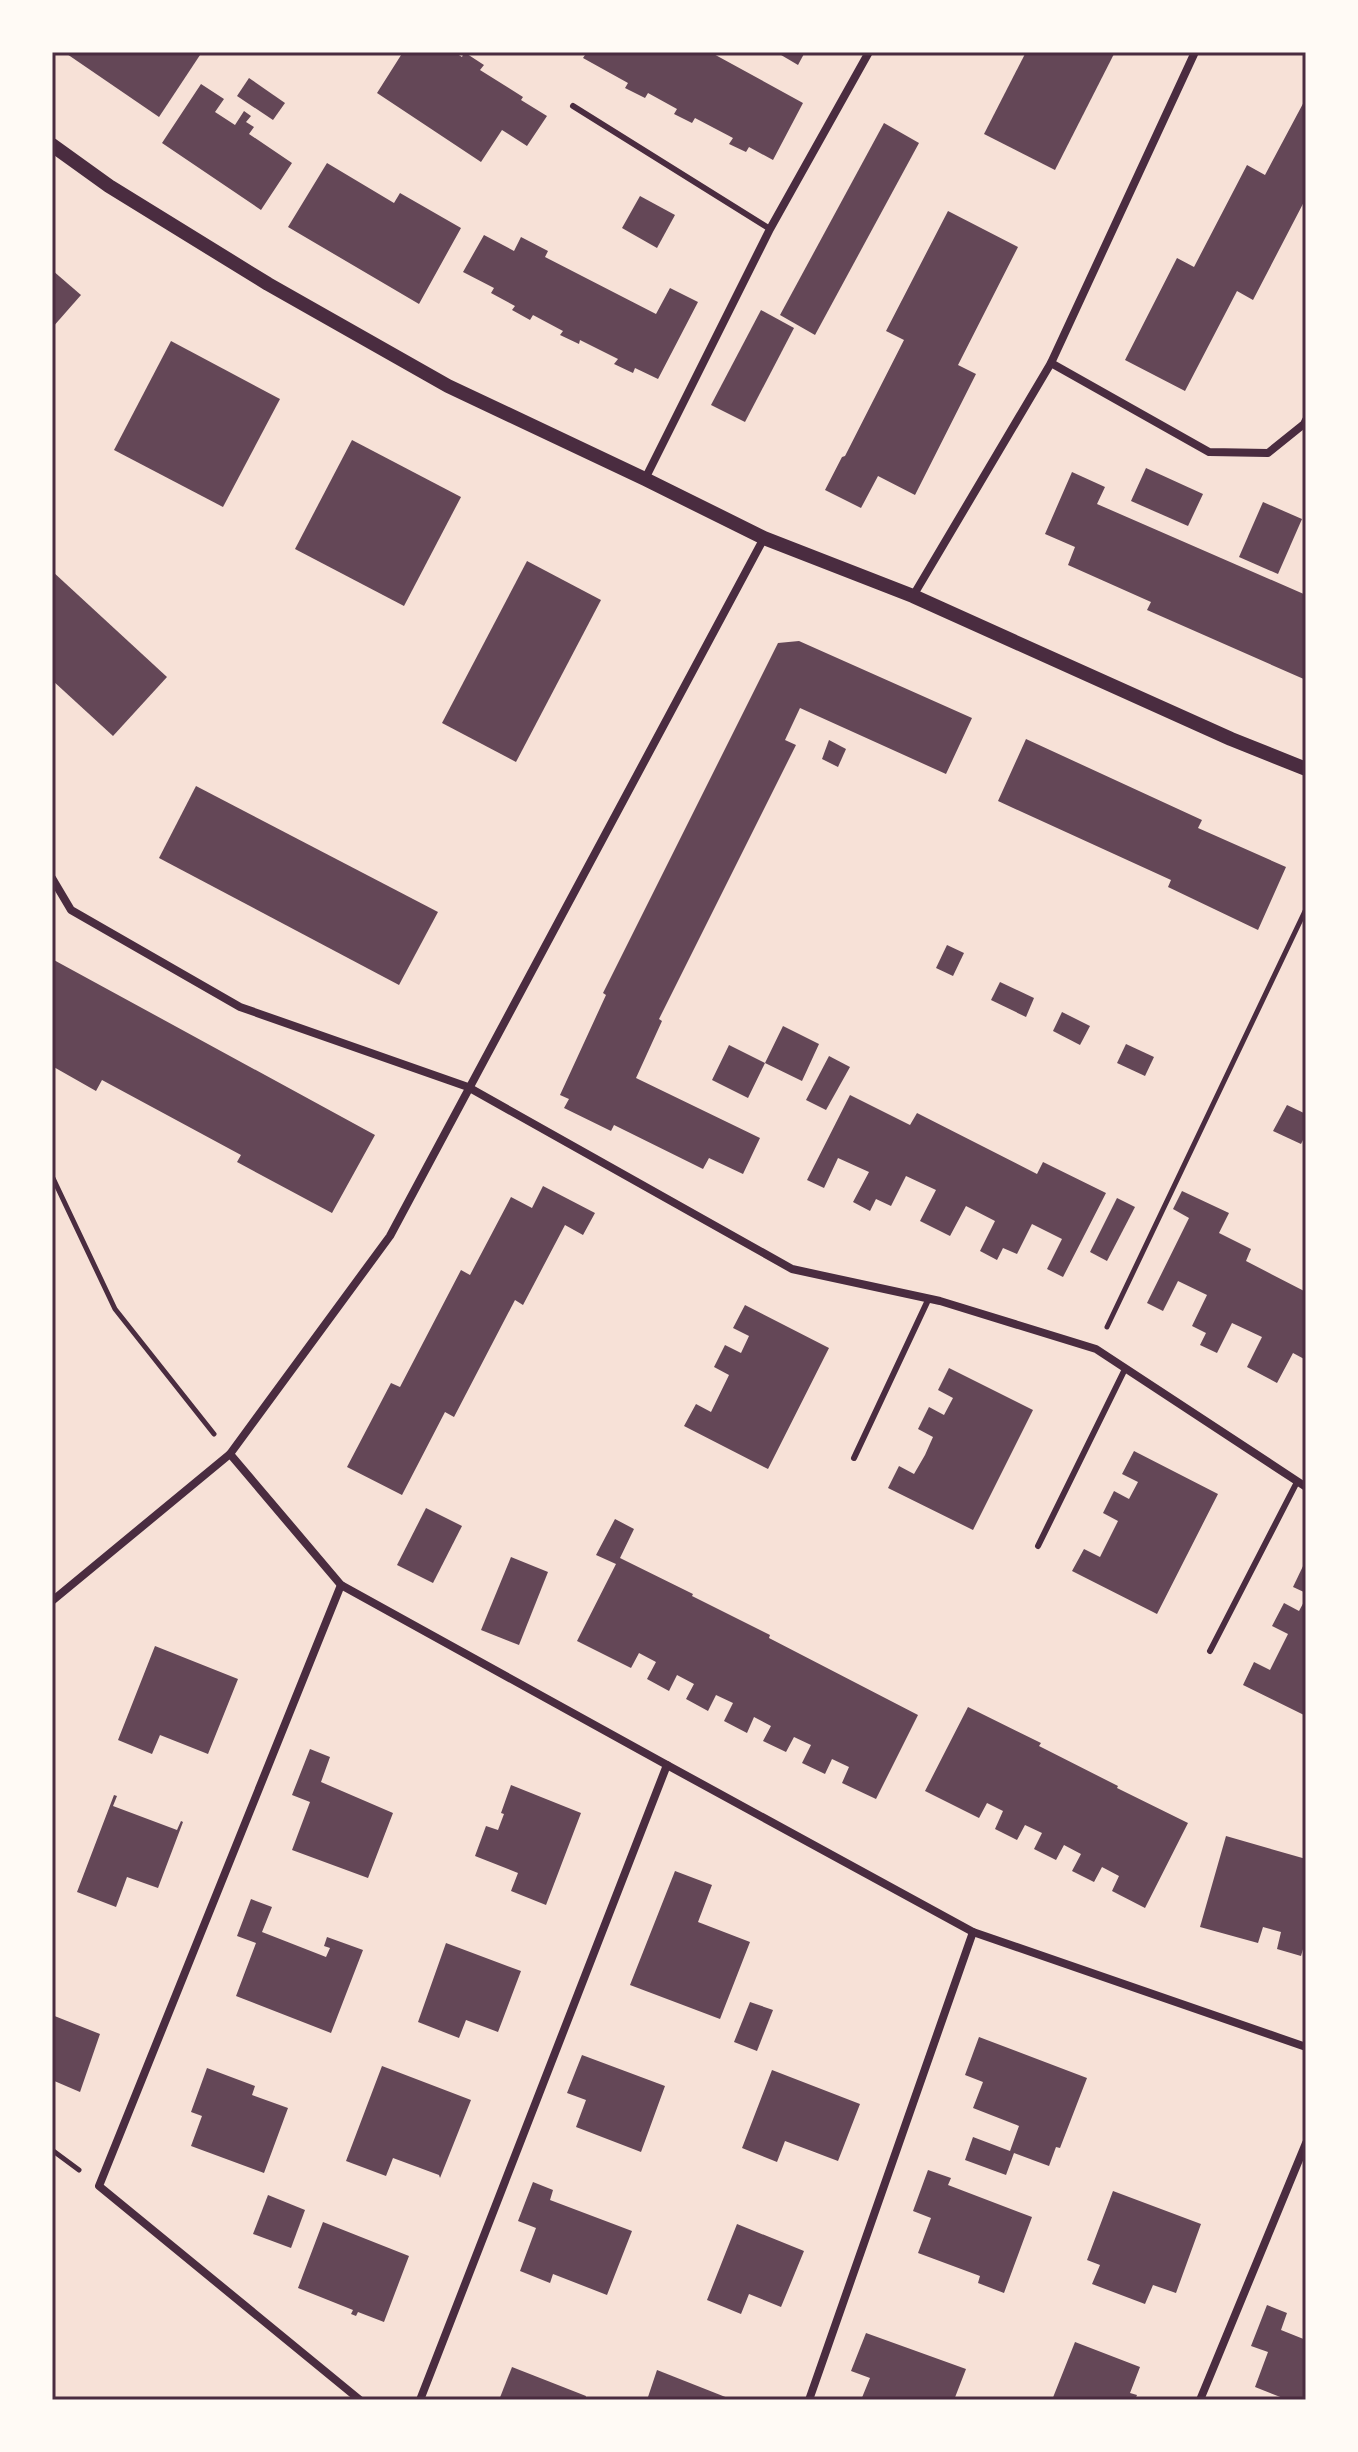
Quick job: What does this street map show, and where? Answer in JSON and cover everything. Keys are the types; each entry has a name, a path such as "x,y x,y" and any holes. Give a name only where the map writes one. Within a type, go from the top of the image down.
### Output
{"street":[{"path":"645,479 770,229 869,52"},
{"path":"913,596 1051,363 1195,52"},
{"path":"52,145 109,186 268,284 462,393 764,538 913,596 1306,769"},
{"path":"1051,363 1209,452 1268,453 1306,420"},
{"path":"52,1601 230,1454 390,1236 764,538"},
{"path":"52,878 71,910 240,1007 468,1087 792,1269 929,1298 1096,1349 1306,1487"},
{"path":"230,1454 341,1585 667,1765 973,1932 1306,2047"},
{"path":"341,1585 99,2186 360,2400"},
{"path":"420,2400 667,1765"},
{"path":"809,2400 973,1932"},
{"path":"1200,2400 1306,2143"}],"lane":[{"path":"573,106 770,229"},
{"path":"854,1458 929,1298"},
{"path":"1038,1546 1125,1369"},
{"path":"1210,1651 1297,1482"}],"path":[{"path":"1096,1349 1306,909"},
{"path":"52,1176 115,1309 230,1454"}],"building":[{"path":"64,52 202,52 159,117"},
{"path":"403,52 454,52 462,57 464,52 484,65 480,70 547,116 527,146 502,130 481,162 377,93"},
{"path":"587,52 710,52 803,103 773,160 749,147 746,152 729,144 733,138 695,118 692,123 674,114 677,109 648,93 645,98 625,88 628,83 583,58"},
{"path":"776,52 805,52 798,65"},
{"path":"1026,52 1115,52 1055,170 984,134"},
{"path":"249,78 285,103 273,120 237,96"},
{"path":"201,84 224,99 215,112 235,125 244,111 251,116 246,122 254,127 249,134 292,163 261,210 162,143"},
{"path":"1306,98 1306,198 1253,300 1237,291 1185,391 1125,360 1177,258 1194,267 1247,165 1265,175"},
{"path":"884,123 919,143 815,335 780,315"},
{"path":"327,163 394,203 400,193 461,228 419,304 288,227"},
{"path":"640,196 675,215 657,248 622,228"},
{"path":"948,211 1018,247 958,365 976,374 915,495 878,476 861,508 825,490 904,340 886,331"},
{"path":"484,235 514,251 521,237 548,251 545,257 656,314 670,288 698,302 658,379 635,368 633,373 614,364 618,359 580,340 579,344 560,335 563,331 533,315 530,320 512,310 515,306 491,293 494,288 463,272"},
{"path":"52,270 81,295 52,328"},
{"path":"761,310 794,328 745,422 711,405"},
{"path":"171,341 280,399 223,507 114,450"},
{"path":"352,440 461,497 404,606 295,549"},
{"path":"1146,468 1203,494 1188,526 1131,501"},
{"path":"1072,472 1105,487 1097,504 1306,595 1306,680 1147,610 1151,602 1068,565 1075,547 1045,534"},
{"path":"1263,502 1302,519 1278,574 1239,557"},
{"path":"527,561 601,600 516,762 442,723"},
{"path":"52,571 167,677 113,736 52,680"},
{"path":"799,641 972,718 946,774 800,708 785,740 796,745 659,1019 662,1021 636,1078 760,1138 743,1174 709,1158 703,1169 614,1125 611,1131 564,1108 569,1099 560,1095 606,995 603,993 778,643"},
{"path":"1026,739 1202,820 1198,828 1286,867 1258,930 1168,887 1171,880 998,801"},
{"path":"829,740 846,749 838,767 822,759"},
{"path":"196,786 438,912 399,985 159,858"},
{"path":"947,945 964,953 953,976 936,968"},
{"path":"52,959 375,1135 332,1213 237,1162 241,1155 102,1080 96,1091 52,1066"},
{"path":"1000,982 1034,998 1026,1017 991,1000"},
{"path":"1062,1012 1090,1026 1080,1045 1053,1031"},
{"path":"783,1026 819,1044 802,1081 765,1063"},
{"path":"1126,1044 1154,1057 1145,1076 1117,1063"},
{"path":"729,1045 765,1063 748,1098 712,1080"},
{"path":"829,1056 850,1067 826,1110 806,1100"},
{"path":"850,1095 910,1125 917,1113 1037,1174 1043,1162 1106,1193 1063,1277 1047,1269 1062,1239 1032,1224 1017,1254 1003,1248 997,1260 980,1251 995,1221 966,1206 950,1236 920,1221 936,1190 906,1176 891,1206 876,1199 870,1211 853,1202 869,1172 838,1158 824,1188 807,1180"},
{"path":"1287,1105 1306,1114 1306,1134 1301,1144 1273,1131"},
{"path":"543,1186 595,1213 583,1235 565,1225 523,1305 515,1300 454,1417 445,1412 402,1495 347,1467 391,1383 400,1387 461,1270 470,1275 511,1197 532,1208"},
{"path":"1182,1191 1229,1213 1219,1233 1251,1249 1246,1261 1306,1292 1306,1360 1293,1353 1277,1383 1247,1367 1262,1337 1232,1323 1217,1353 1200,1345 1206,1333 1192,1326 1207,1295 1178,1281 1163,1311 1147,1303 1189,1218 1173,1209"},
{"path":"1117,1198 1135,1207 1107,1261 1090,1252"},
{"path":"745,1305 829,1348 768,1469 684,1426 696,1404 711,1412 729,1375 714,1367 725,1345 741,1353 749,1336 733,1328"},
{"path":"949,1368 1033,1410 973,1530 888,1488 899,1466 914,1474 925,1455 933,1437 918,1429 929,1407 944,1415 953,1398 938,1390"},
{"path":"1134,1451 1218,1494 1157,1614 1072,1571 1084,1549 1100,1557 1118,1521 1103,1513 1114,1491 1129,1499 1138,1482 1122,1474"},
{"path":"426,1508 462,1526 433,1583 397,1565"},
{"path":"615,1519 634,1529 620,1558 918,1715 876,1799 842,1783 849,1767 832,1759 825,1774 802,1763 811,1745 794,1737 786,1752 763,1741 771,1726 754,1717 747,1733 724,1721 733,1703 716,1695 708,1711 686,1699 694,1684 677,1675 669,1691 647,1679 656,1662 639,1653 631,1668 577,1641 616,1564 596,1555"},
{"path":"511,1557 548,1572 519,1645 481,1630"},
{"path":"1306,1565 1306,1593 1293,1587"},
{"path":"1306,1598 1306,1716 1243,1685 1254,1662 1270,1670 1288,1634 1272,1626 1284,1603 1299,1611"},
{"path":"155,1646 238,1679 208,1754 160,1735 152,1754 118,1740"},
{"path":"968,1707 1188,1823 1145,1908 1112,1891 1119,1876 1102,1867 1094,1882 1072,1871 1081,1854 1064,1845 1056,1860 1034,1849 1042,1833 1025,1825 1017,1840 995,1829 1003,1811 987,1803 979,1818 925,1791"},
{"path":"310,1749 330,1757 321,1782 393,1813 368,1878 292,1850 310,1802 292,1795"},
{"path":"511,1785 581,1813 546,1905 511,1891 518,1873 475,1856 486,1826 498,1830"},
{"path":"114,1795 117,1796 113,1806 177,1830 183,1822 158,1888 127,1877 116,1907 77,1892"},
{"path":"1226,1836 1306,1859 1306,1939 1301,1956 1277,1949 1281,1932 1263,1927 1258,1943 1200,1927"},
{"path":"675,1871 712,1885 698,1922 750,1942 720,2019 630,1985"},
{"path":"251,1899 272,1907 262,1932 326,1957 330,1948 324,1946 327,1937 363,1950 331,2033 236,1996 256,1943 237,1936"},
{"path":"446,1943 521,1971 498,2032 466,2020 459,2038 418,2022"},
{"path":"750,2002 773,2010 757,2051 734,2042"},
{"path":"52,2015 100,2034 80,2092 52,2080"},
{"path":"979,2037 1087,2078 1060,2148 1056,2147 1049,2166 1014,2153 1006,2175 965,2160 973,2137 1010,2151 1019,2126 973,2108 983,2082 965,2075"},
{"path":"582,2055 665,2086 641,2152 576,2127 586,2100 567,2093"},
{"path":"382,2066 471,2100 440,2178 393,2158 386,2176 346,2161"},
{"path":"207,2068 255,2086 252,2095 288,2108 264,2173 191,2146 202,2116 191,2112"},
{"path":"772,2070 860,2104 838,2161 785,2141 777,2162 742,2148"},
{"path":"928,2170 951,2178 948,2185 1032,2217 1004,2293 978,2283 980,2276 918,2253 931,2218 913,2211"},
{"path":"533,2182 553,2190 550,2200 632,2231 607,2295 553,2274 550,2283 520,2271 536,2228 518,2221"},
{"path":"1113,2191 1201,2224 1176,2293 1153,2285 1145,2304 1092,2284 1100,2265 1087,2260"},
{"path":"268,2195 305,2210 291,2248 253,2234"},
{"path":"323,2222 409,2256 384,2322 358,2312 356,2316 351,2314 353,2310 298,2288"},
{"path":"737,2224 804,2251 781,2307 749,2294 741,2314 707,2300"},
{"path":"1267,2305 1287,2313 1281,2330 1306,2340 1306,2400 1288,2400 1255,2387 1268,2352 1251,2346"},
{"path":"866,2333 966,2369 954,2400 861,2400 870,2378 851,2371"},
{"path":"1075,2342 1140,2367 1130,2393 1137,2395 1135,2400 1052,2400"},
{"path":"512,2367 586,2396 585,2400 499,2400"},
{"path":"657,2370 733,2400 647,2400"}]}
